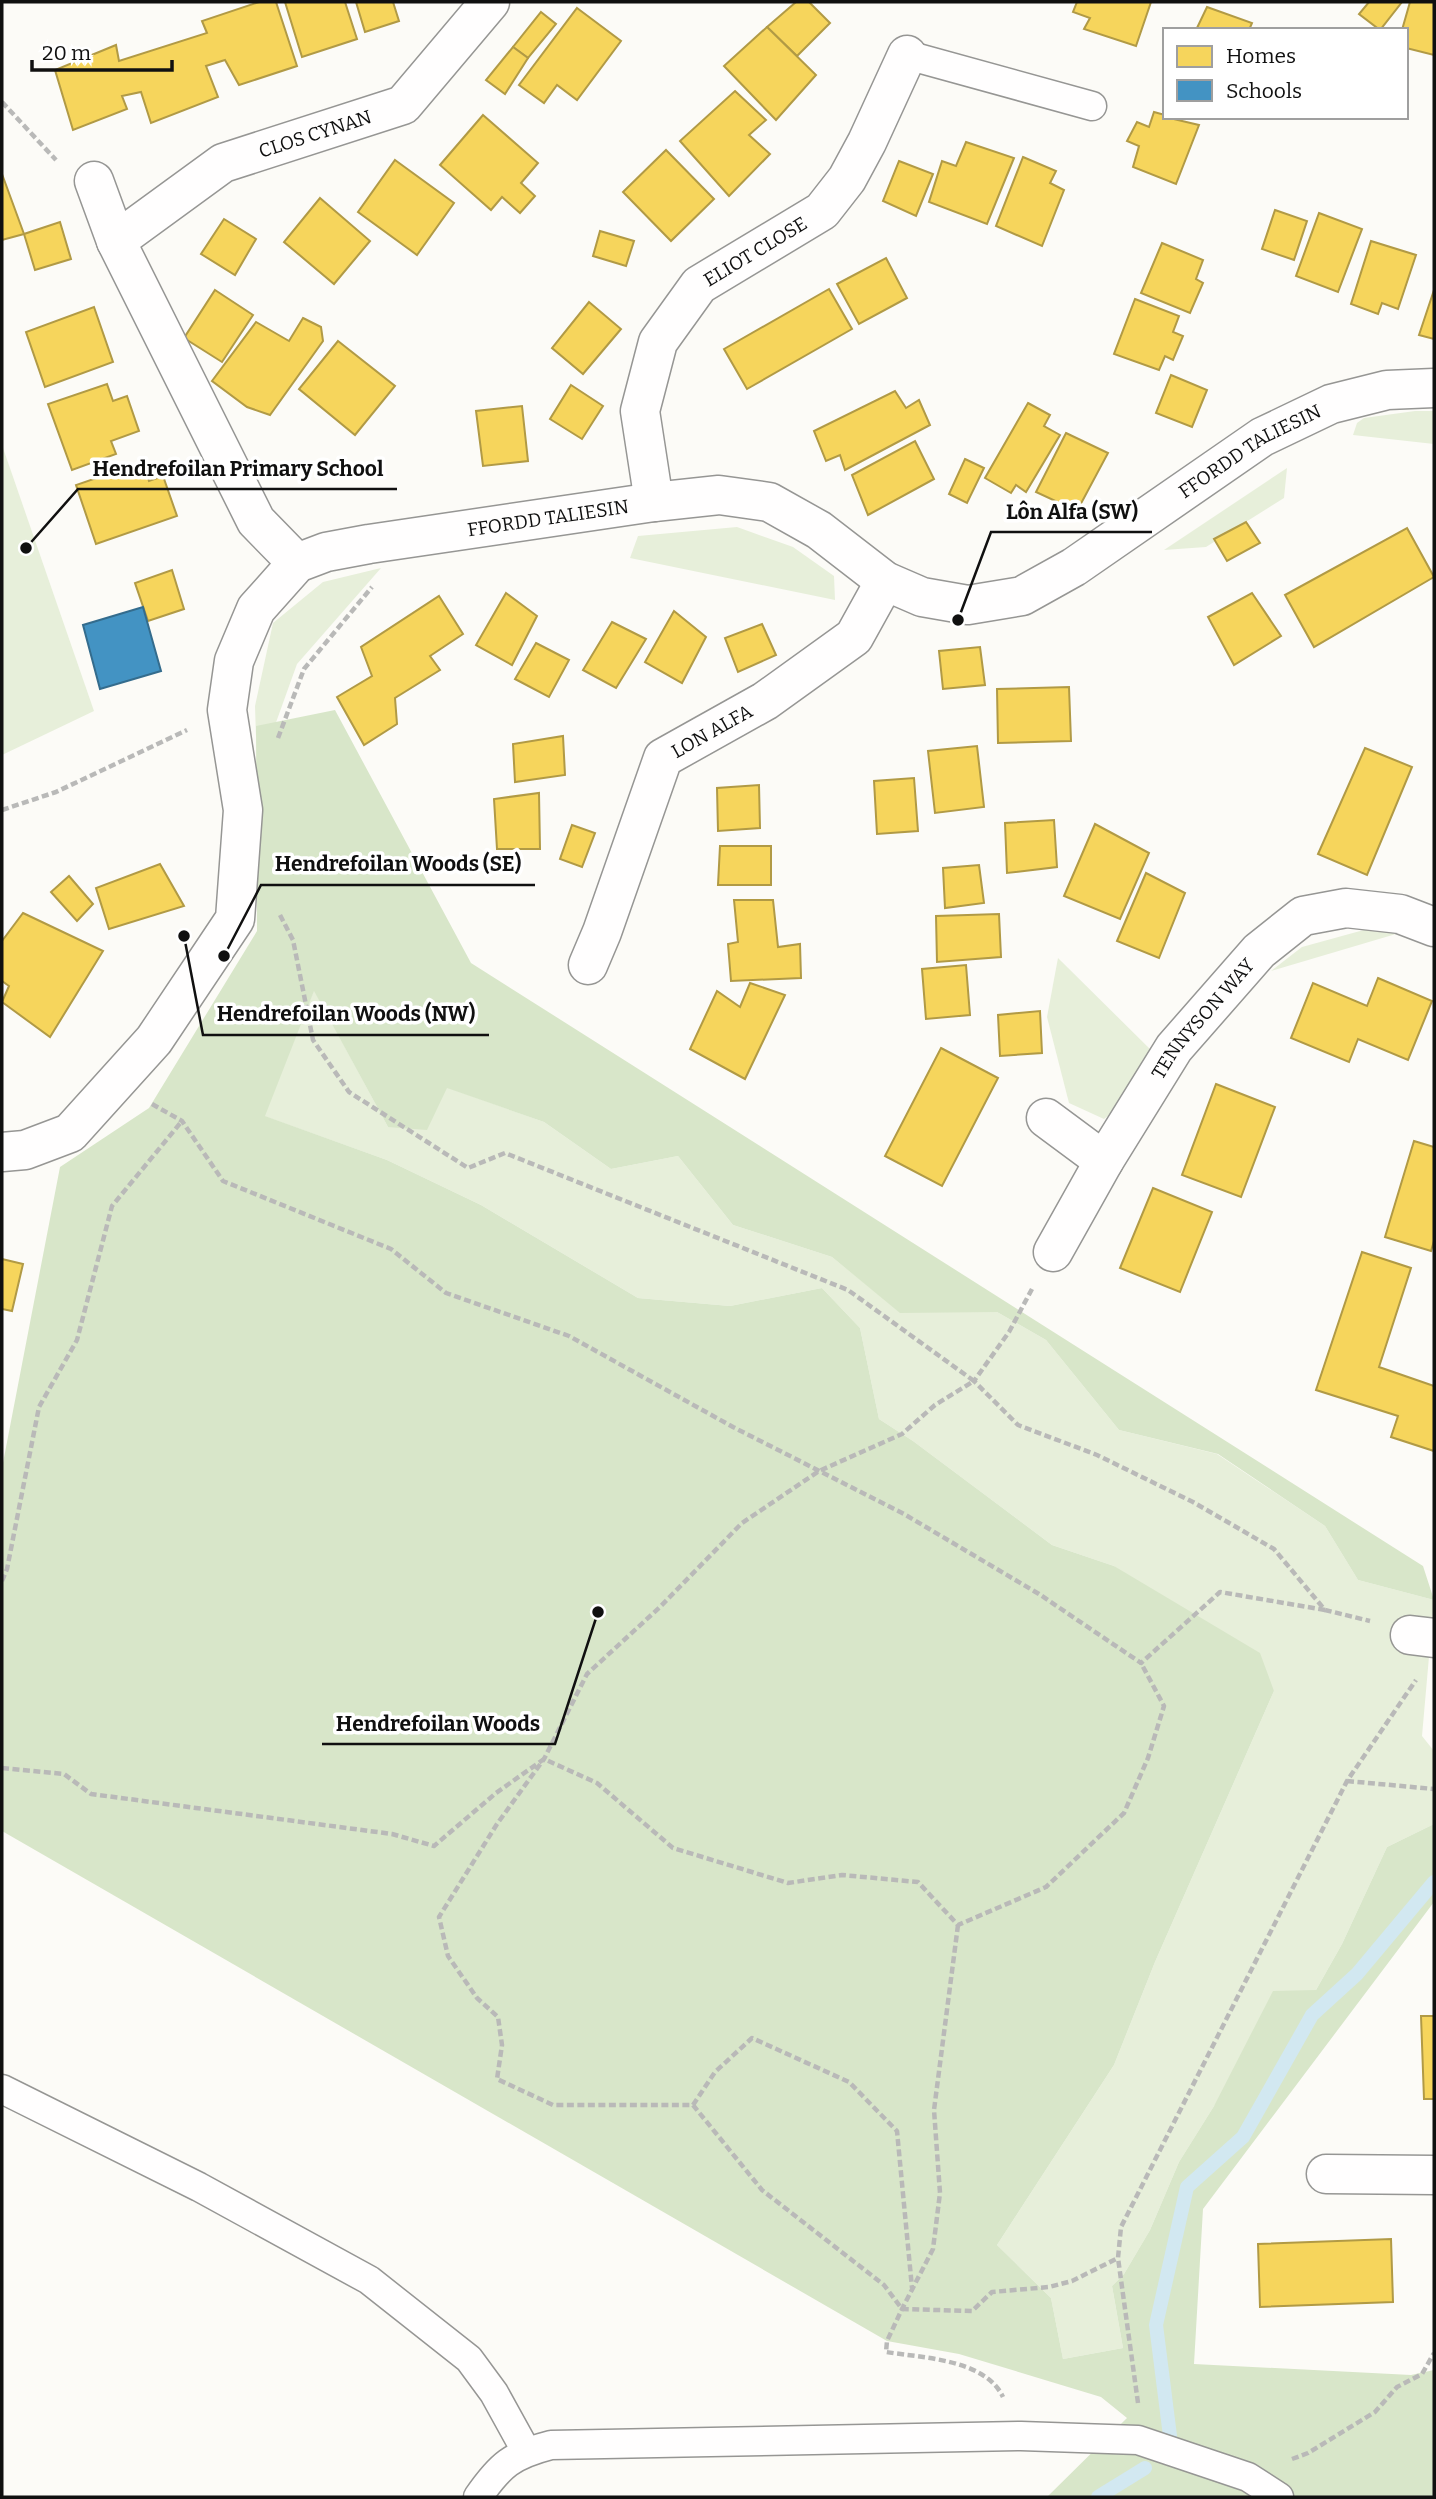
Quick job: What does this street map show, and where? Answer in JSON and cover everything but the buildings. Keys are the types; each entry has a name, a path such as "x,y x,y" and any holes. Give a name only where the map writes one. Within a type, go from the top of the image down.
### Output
{"street":[{"name":"CLOS CYNAN","path":"116,241 223,163 403,105 490,2"},
{"name":"ELIOT CLOSE","path":"654,502 640,411 659,342 699,285 822,211 847,179 907,55"},
{"path":"94,181 116,241 256,521 297,563"},
{"name":"FFORDD TALIESIN","path":"2,1152 25,1150 70,1133 154,1040 235,919 243,810 227,710 234,660 256,610 297,563 326,552 411,537 719,495 769,502 819,530 885,581 922,597 968,605 1022,596 1074,567 1262,437 1331,404 1387,390 1434,388"},
{"name":"LON ALFA","path":"588,965 663,758 765,701 854,637 885,581"},
{"name":"TENNYSON WAY","path":"1053,1252 1104,1161 1174,1048 1259,951 1303,916 1346,908 1400,914 1434,928"},
{"path":"1046,1118 1104,1161"},
{"path":"1326,2174 1434,2175"}],"lane":[{"path":"907,55 1092,106"},
{"path":"2,2089 199,2187 369,2280 469,2359 494,2393 526,2451"},
{"path":"478,2497 497,2470 526,2451 551,2445 1021,2436 1138,2440 1248,2477 1279,2497"}],"path":[{"path":"2,103 60,165 94,181"},
{"path":"276,743 304,669 411,537"},
{"path":"2,810 56,792 227,710"},
{"path":"274,904 293,940 313,1040 349,1092 468,1168 505,1153 848,1290 974,1381 1018,1425 1097,1455 1193,1503 1274,1549 1325,1610"},
{"path":"115,1083 182,1121 223,1181 391,1249 446,1293 569,1336 733,1427 904,1514 1039,1594 1141,1663 1164,1706 1148,1758 1124,1813 1046,1887 958,1926"},
{"path":"2,1581 7,1569 39,1407 77,1340 112,1206 182,1121"},
{"path":"693,2105 553,2105 497,2079 502,2045 498,2017 477,1998 448,1956 439,1917 497,1824 544,1759 587,1674 660,1607 742,1523 818,1471 902,1434 935,1405 974,1381 1009,1332 1053,1252"},
{"path":"1141,1663 1220,1592 1325,1610 1422,1637"},
{"path":"1138,2440 1137,2399 1118,2258 1121,2227 1347,1781 1420,1675"},
{"path":"2,1768 64,1773 92,1794 392,1833 434,1846 496,1793 544,1759"},
{"path":"544,1759 597,1783 673,1849 788,1883 842,1875 918,1882 958,1926 934,2110 940,2193 933,2249 887,2341 886,2352 959,2363 997,2385 1021,2436"},
{"path":"1347,1781 1434,1789"},
{"path":"693,2105 715,2072 752,2038 849,2082 897,2130 912,2289"},
{"path":"693,2105 762,2190 884,2285 902,2309"},
{"path":"902,2309 972,2311 992,2292 1049,2287 1072,2281 1118,2258"},
{"path":"1248,2477 1308,2453 1375,2412 1397,2387 1422,2374 1434,2353"}],"green space":[{"path":"1434,411 1434,444 1353,435 1357,423 1364,418"},
{"path":"2,445 94,711 2,755"},
{"path":"1287,468 1284,498 1206,547 1164,550"},
{"path":"737,527 793,547 834,576 835,600 630,558 638,536"},
{"path":"381,568 297,664 274,728 256,737 255,706 273,623 323,582"},
{"path":"335,710 471,963 1423,1566 1434,1600 1358,1580 1325,1526 1218,1454 1119,1430 1046,1340 997,1312 900,1313 832,1257 733,1225 678,1156 611,1169 544,1122 447,1088 427,1130 388,1127 314,991 265,1116 387,1160 481,1205 638,1298 730,1306 822,1288 860,1328 879,1419 913,1441 1052,1545 1114,1566 1260,1653 1274,1691 1155,1962 1114,2065 997,2245 1051,2298 1063,2359 1123,2348 1112,2286 1124,2274 1150,2230 1179,2162 1214,2106 1273,1991 1316,1990 1342,1944 1387,1847 1434,1824 1434,1902 1203,2209 1194,2364 1411,2375 1434,2370 1434,2497 1047,2497 1127,2418 1101,2397 959,2354 887,2341 2,1831 2,1468 60,1167 149,1108 257,931 256,726"},
{"path":"1371,928 1406,931 1271,971 1302,947"},
{"path":"1058,958 1156,1055 1129,1099 1104,1119 1069,1103 1047,1017"},
{"path":"314,990 388,1127 446,1087 544,1122 611,1169 678,1156 733,1225 832,1257 900,1312 997,1312 1046,1340 1119,1430 1217,1454 1325,1526 1358,1580 1434,1600 1422,1736 1434,1751 1434,1824 1387,1847 1342,1944 1316,1990 1214,2106 1179,2162 1150,2230 1124,2274 1112,2286 1123,2348 1063,2359 1051,2298 997,2245 1114,2065 1155,1962 1274,1691 1114,1566 1052,1545 913,1441 879,1419 860,1328 822,1288 730,1306 638,1298 481,1205 387,1160 264,1116"}],"waterway":[{"path":"1170,2436 1156,2325 1187,2187 1243,2137 1312,2015 1357,1974 1434,1882"},
{"path":"1098,2497 1145,2468"}],"place":[{"name":"Hendrefoilan Primary School","path":"26,548"},
{"name":"Lôn Alfa (SW)","path":"958,620"},
{"name":"Hendrefoilan Woods (NW)","path":"184,936"},
{"name":"Hendrefoilan Woods (SE)","path":"224,956"},
{"name":"Hendrefoilan Woods","path":"598,1612"}]}
